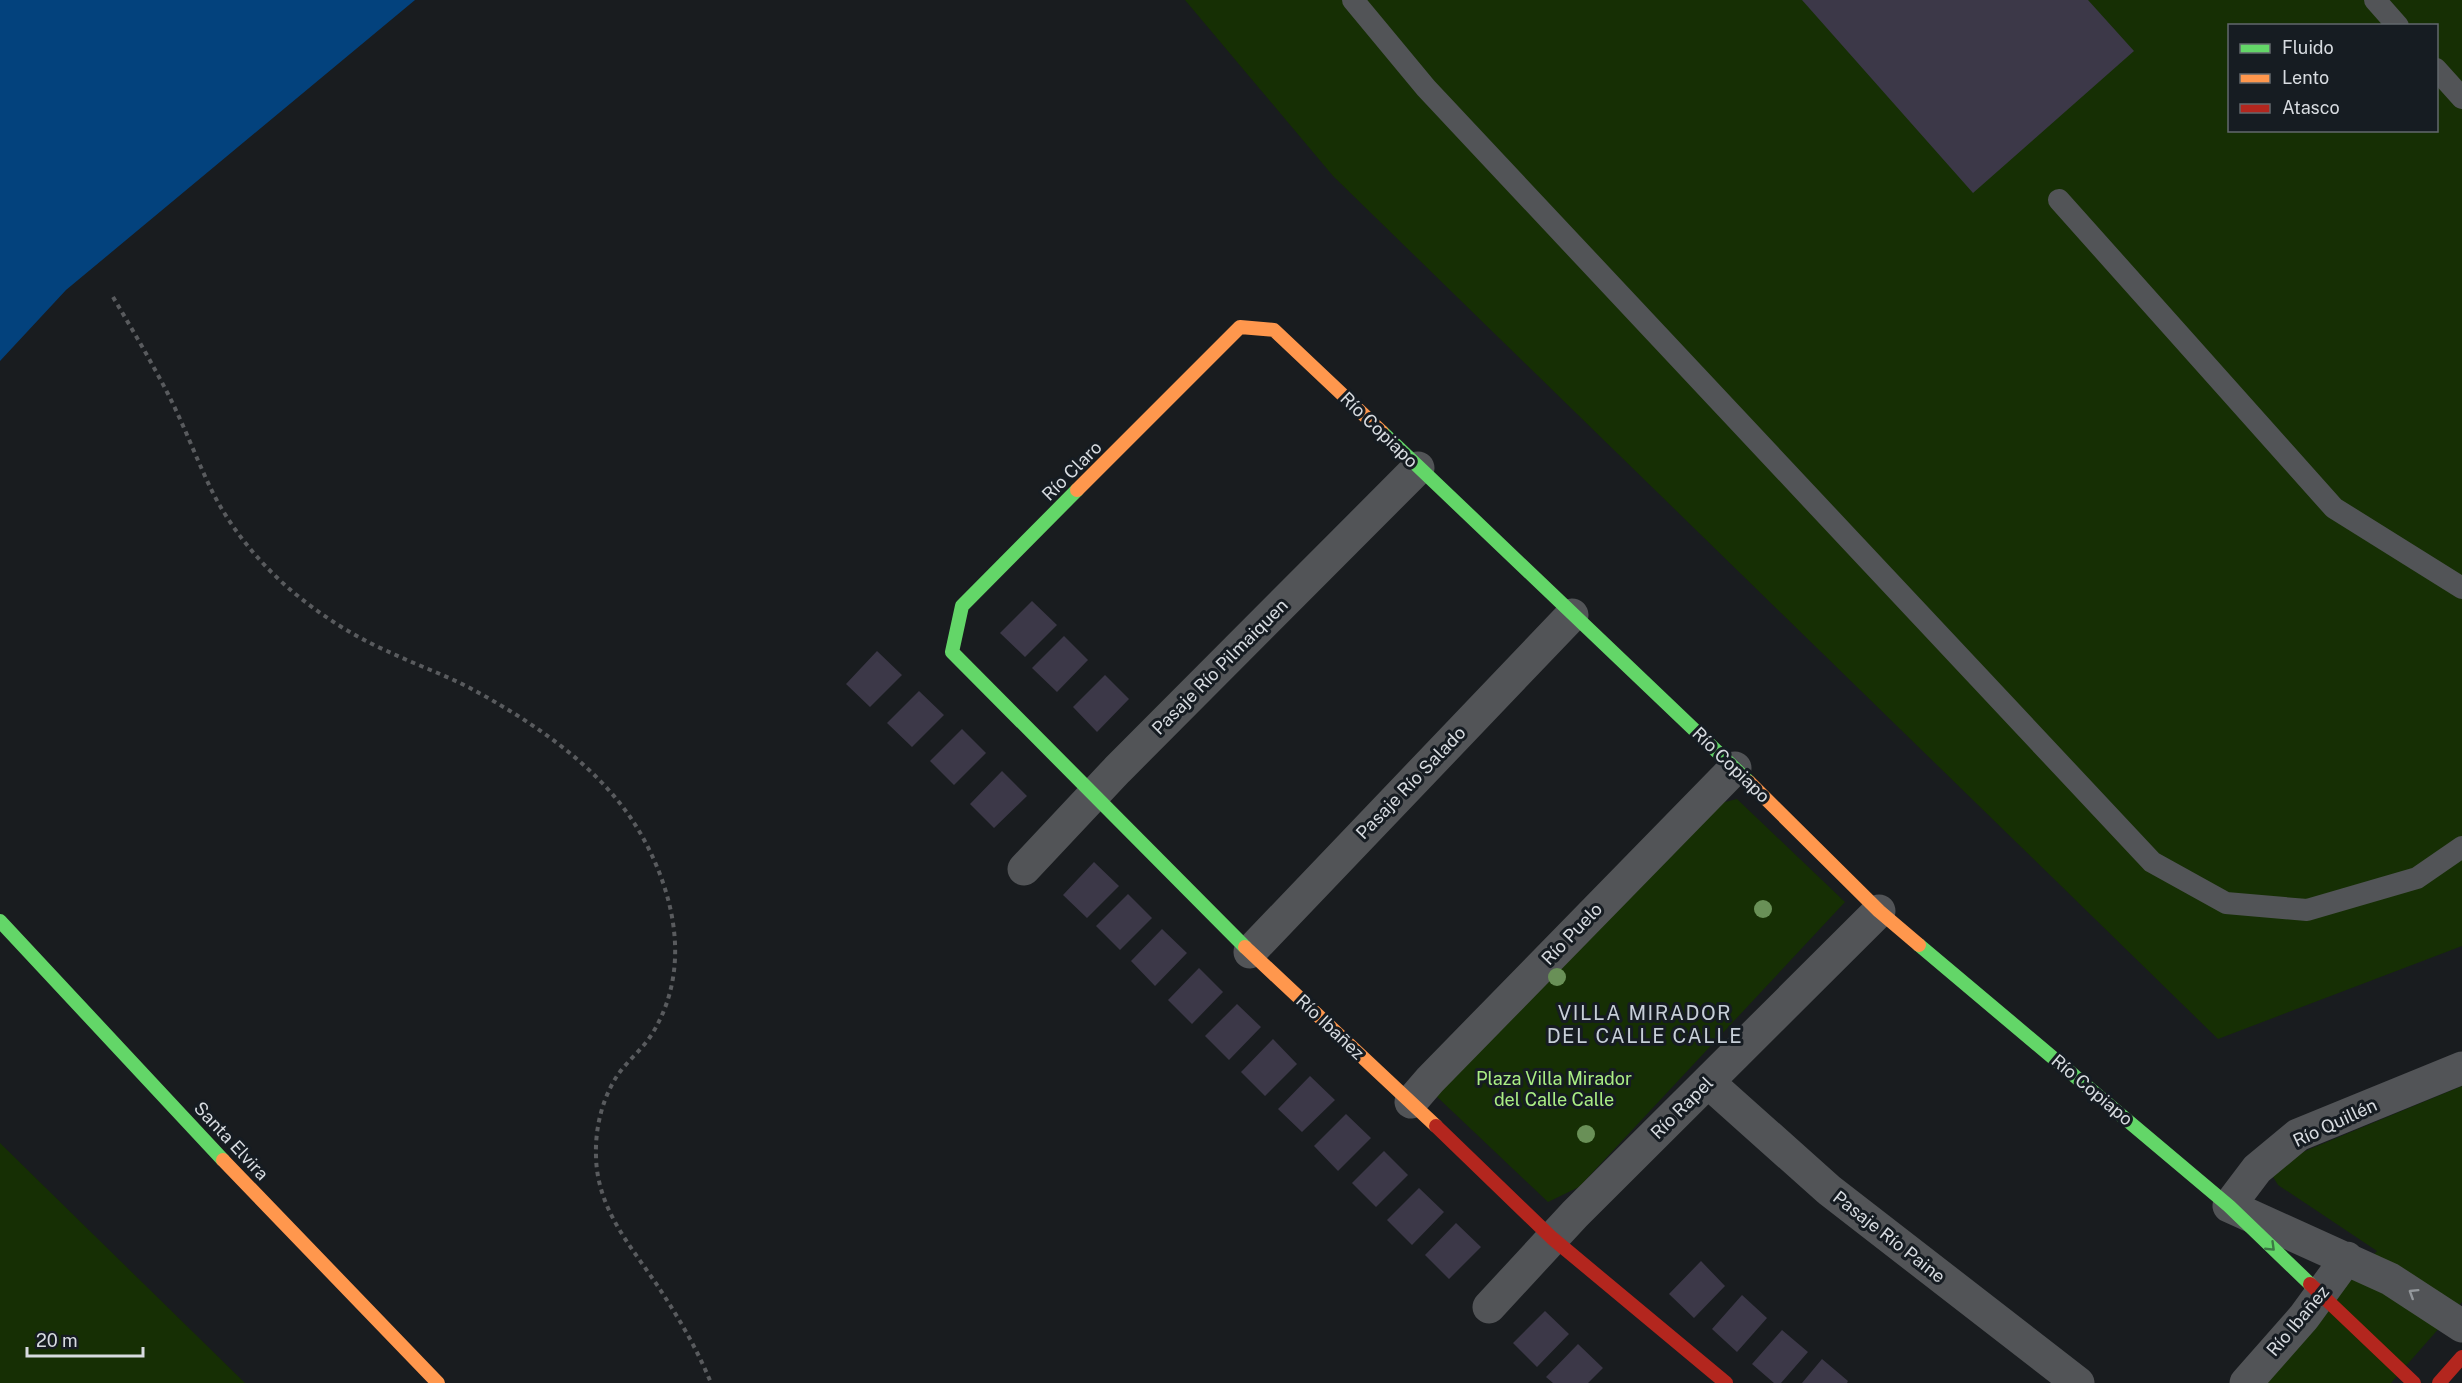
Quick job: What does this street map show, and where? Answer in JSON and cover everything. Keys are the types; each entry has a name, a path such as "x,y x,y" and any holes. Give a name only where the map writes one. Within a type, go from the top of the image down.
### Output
{"street":[{"name":"Río Copiapo","path":"1240,327 1274,330 1735,768 1880,911 2229,1206 2414,1383"},
{"name":"Río Claro","path":"952,652 962,606 1240,327"},
{"name":"Pasaje Río Pilmaiquen","path":"1024,868 1418,468"},
{"name":"Pasaje Río Salado","path":"1250,952 1572,615"},
{"name":"Río Ibañez","path":"952,652 1250,952 1552,1238 1726,1383"},
{"name":"Río Puelo","path":"1411,1102 1735,768"},
{"name":"Río Rapel","path":"1489,1307 1552,1238 1880,911"},
{"name":"Santa Elvira","path":"0,921 221,1157 438,1383"},
{"name":"Río Quillén","path":"2229,1206 2257,1169 2298,1135 2462,1068"},
{"name":"Pasaje Río Paine","path":"1708,1082 1829,1190 2078,1383"},
{"name":"Río Copiapo","path":"2229,1206 2390,1279 2462,1326"},
{"name":"Río Ibañez","path":"2246,1383 2321,1296 2347,1258"},
{"path":"2439,1383 2462,1357"}],"lane":[{"path":"1353,0 1426,88 2152,862 2226,903 2307,910 2418,878 2462,847"},
{"path":"2375,0 2396,24"},
{"path":"2438,71 2462,98"},
{"path":"2059,200 2334,508 2462,588"}],"path":[{"path":"113,297 168,393 213,492 235,528 261,561 292,591 353,634 469,688 560,746 601,781 622,806 656,862 672,908 675,962 666,1007 638,1055 618,1075 605,1100 598,1127 596,1155 598,1179 614,1223 661,1291 691,1341 711,1383"}],"green space":[{"path":"1185,0 2462,0 2462,946 2218,1039 1333,176"},
{"name":"Plaza Villa Mirador del Calle Calle","path":"1737,799 1845,902 1579,1187 1548,1202 1433,1093 1713,805"},
{"path":"2462,1086 2462,1302 2391,1383 2260,1383 2377,1251 2278,1185 2267,1167"},
{"path":"0,1143 245,1383 0,1383"}],"water":[{"path":"0,0 415,0 66,290 0,361"}],"building":[{"path":"1802,0 2088,0 2134,51 1973,193"},
{"path":"1032,601 1057,625 1025,657 1000,633"},
{"path":"1064,636 1088,660 1057,692 1032,668"},
{"path":"877,651 902,675 870,707 846,684"},
{"path":"1105,675 1129,699 1097,732 1073,707"},
{"path":"919,691 944,715 912,747 887,723"},
{"path":"962,729 986,753 954,785 930,761"},
{"path":"1002,771 1027,796 994,828 970,804"},
{"path":"1094,862 1119,886 1087,918 1063,895"},
{"path":"1128,894 1152,918 1120,950 1096,926"},
{"path":"1162,929 1187,953 1155,986 1131,961"},
{"path":"1199,968 1223,992 1192,1024 1168,1000"},
{"path":"1237,1004 1261,1027 1229,1060 1205,1036"},
{"path":"1273,1039 1297,1064 1265,1096 1241,1072"},
{"path":"1310,1076 1335,1100 1302,1132 1278,1109"},
{"path":"1346,1114 1371,1138 1338,1171 1314,1146"},
{"path":"1384,1151 1408,1175 1376,1207 1352,1183"},
{"path":"1419,1188 1444,1212 1412,1245 1387,1220"},
{"path":"1456,1223 1481,1247 1449,1279 1425,1255"},
{"path":"1701,1261 1725,1286 1694,1318 1669,1294"},
{"path":"1742,1295 1767,1318 1737,1352 1712,1329"},
{"path":"1545,1311 1569,1334 1537,1367 1513,1343"},
{"path":"1782,1330 1808,1352 1781,1383 1774,1383 1752,1364"},
{"path":"1578,1344 1603,1368 1588,1383 1553,1383 1546,1377"},
{"path":"1822,1359 1848,1381 1847,1383 1802,1383"}],"traffic: fast":[{"path":"1382,432 1749,782"},
{"path":"1077,490 962,606 952,652 1245,947"},
{"path":"0,921 223,1160"},
{"path":"1919,945 2229,1206 2310,1284"}],"traffic: slow":[{"path":"1077,490 1240,327 1274,330 1382,432"},
{"path":"1749,782 1879,911 1919,945"},
{"path":"1245,947 1436,1126"},
{"path":"223,1160 438,1383"}],"traffic: jam":[{"path":"1436,1126 1552,1238 1726,1383"},
{"path":"2310,1284 2414,1383"},
{"path":"2439,1383 2462,1357"}],"district":[{"name":"VILLA MIRADOR DEL CALLE CALLE","path":"1645,1024"}]}
